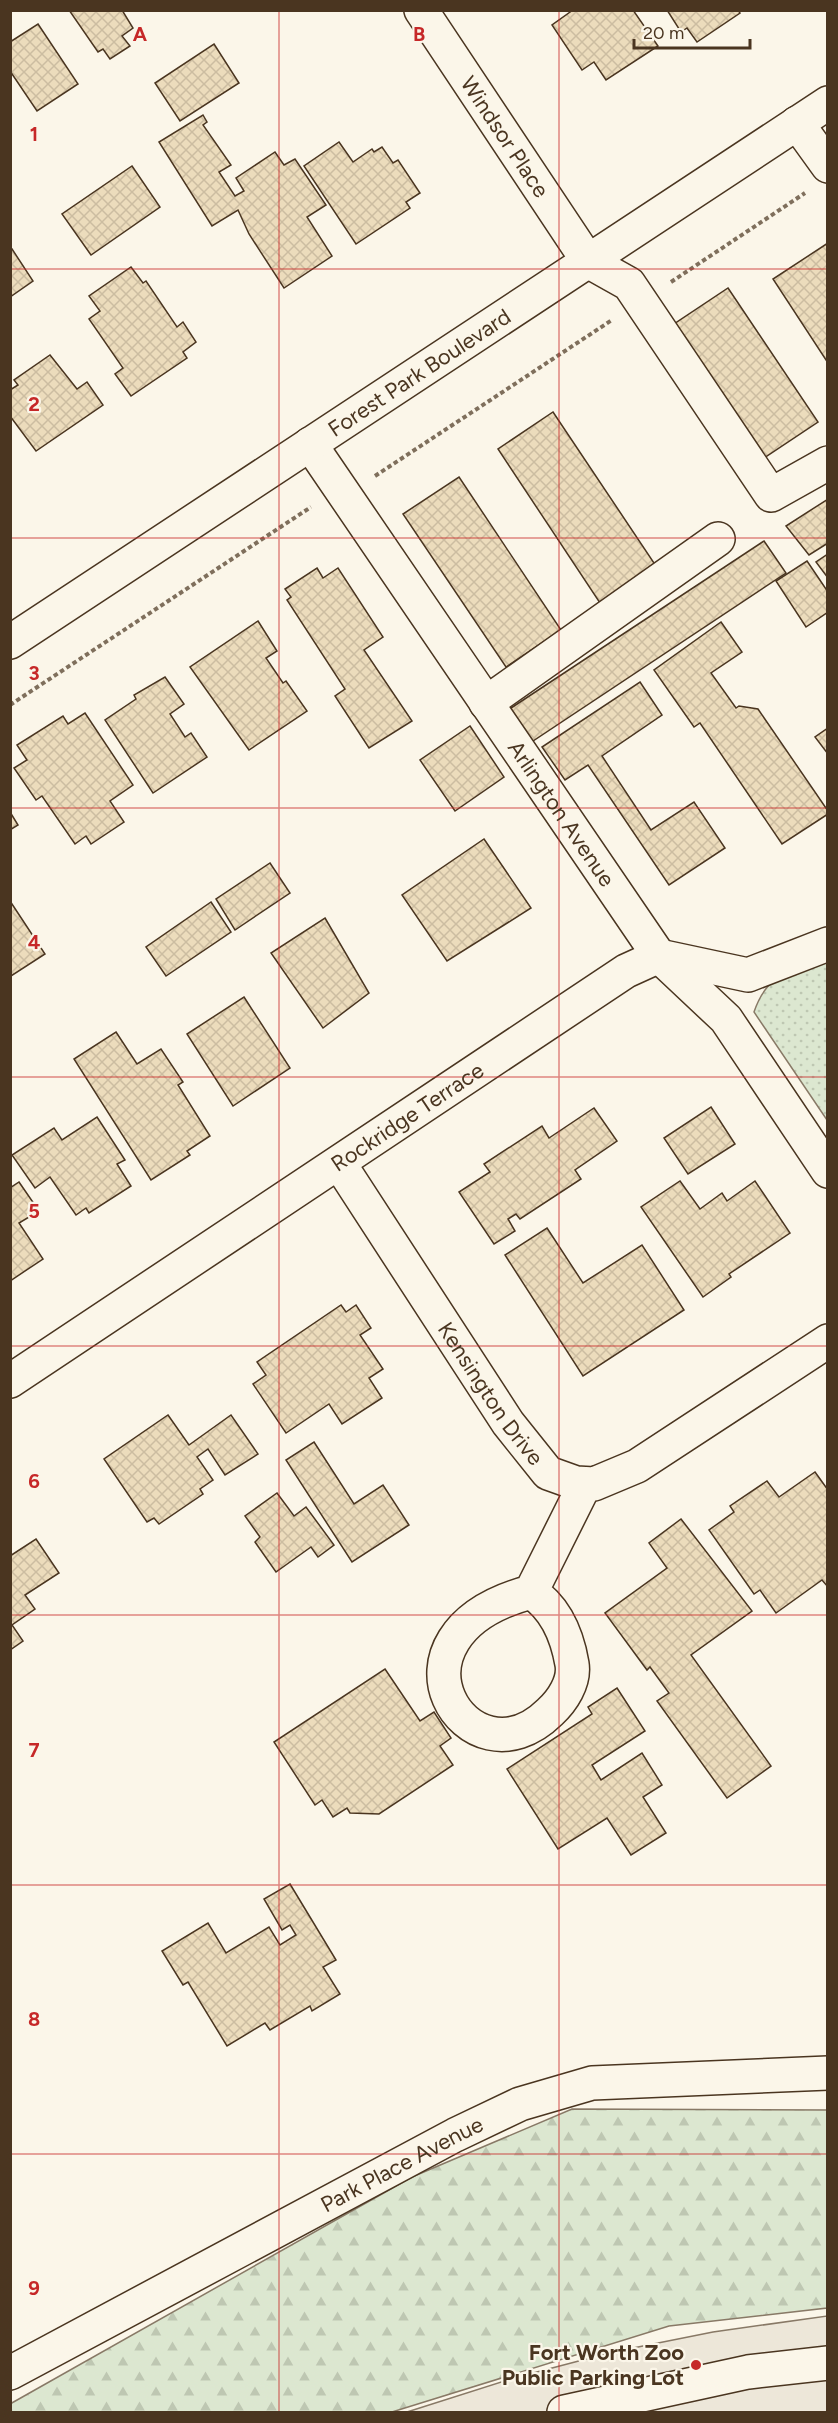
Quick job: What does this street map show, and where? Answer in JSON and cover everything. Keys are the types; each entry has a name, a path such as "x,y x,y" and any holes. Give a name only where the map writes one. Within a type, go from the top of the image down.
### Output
{"street":[{"name":"Windsor Place","path":"421,10 588,261"},
{"name":"Forest Park Boulevard","path":"10,642 828,103"},
{"path":"797,123 828,166"},
{"path":"588,261 629,284 771,495 828,463"},
{"name":"Arlington Avenue","path":"310,444 658,956 726,1019 828,1171"},
{"path":"486,703 718,539"},
{"path":"658,956 747,975 828,944"},
{"name":"Rockridge Terrace","path":"10,1381 627,971 658,956"},
{"name":"Kensington Drive","path":"339,1162 508,1423 548,1473 585,1484"},
{"path":"531,1592 545,1600 555,1613 570,1652 573,1670 559,1704 544,1719 529,1728 496,1735 478,1728 455,1710 443,1684 442,1670 454,1641 467,1624 503,1600 531,1592 585,1484 594,1484 637,1466 828,1341"},
{"name":"Park Place Avenue","path":"10,2373 454,2135 520,2104 592,2083 828,2073"},
{"path":"564,2412 747,2372 828,2363"}],"path":[{"path":"10,705 322,499 345,496 808,191"}],"green space":[{"path":"827,962 827,1120 754,1012 766,988 773,981 791,972"},
{"path":"572,2109 827,2110 827,2308 669,2326 392,2412 11,2412 10,2404 412,2177"}],"shaded area":[{"name":"Fort Worth Zoo Public Parking Lot","path":"827,2316 827,2412 407,2412 514,2378 613,2352 713,2332"}],"building":[{"path":"69,10 122,10 133,28 122,36 130,46 110,59 103,49 98,52"},
{"path":"573,10 633,10 658,46 606,80 594,62 582,70 552,25"},
{"path":"667,10 738,10 740,13 697,42 687,28 681,32"},
{"path":"38,24 78,84 37,111 10,71 10,42"},
{"path":"214,44 239,83 180,121 155,83"},
{"path":"203,115 207,122 203,125 231,165 219,172 235,196 244,191 236,178 275,152 284,165 295,159 326,205 307,217 332,256 284,288 249,234 238,210 212,226 159,142"},
{"path":"339,142 353,162 372,149 374,152 382,147 393,163 398,160 420,193 406,202 410,208 356,244 304,166"},
{"path":"132,166 160,207 91,255 62,214"},
{"path":"828,243 828,363 773,279"},
{"path":"12,249 33,281 10,297 10,250"},
{"path":"131,267 143,283 146,281 177,327 183,322 196,342 183,352 187,358 131,396 115,374 123,368 89,319 100,311 89,296"},
{"path":"728,288 818,422 761,460 671,326"},
{"path":"50,355 77,389 87,382 103,405 36,451 10,416 10,390 18,385 14,380"},
{"path":"553,412 656,566 600,603 498,449"},
{"path":"459,477 561,630 506,667 403,514"},
{"path":"828,499 828,543 809,555 786,526"},
{"path":"764,541 786,573 530,743 508,710"},
{"path":"828,554 828,578 816,562"},
{"path":"807,561 828,592 828,612 806,627 776,581"},
{"path":"317,568 323,578 338,568 383,637 364,650 412,721 369,748 335,696 345,689 287,600 291,597 285,589"},
{"path":"258,621 277,651 266,658 283,683 286,681 307,711 249,750 190,667"},
{"path":"721,622 742,652 711,673 736,708 739,706 758,709 828,811 828,814 782,844 700,723 694,727 654,670"},
{"path":"165,677 184,704 170,714 185,737 191,733 207,757 153,793 105,720 136,699 134,695"},
{"path":"640,682 662,715 602,756 651,830 694,802 725,848 669,885 588,765 565,780 542,747"},
{"path":"85,713 133,785 110,801 124,822 91,844 86,836 75,844 42,796 36,800 14,768 27,760 17,745 63,716 68,724"},
{"path":"470,726 504,777 455,811 420,760"},
{"path":"828,728 828,754 815,737"},
{"path":"10,812 18,825 10,830"},
{"path":"484,839 531,908 447,961 402,895"},
{"path":"270,863 290,893 235,930 216,899"},
{"path":"10,901 45,954 11,976 10,976"},
{"path":"211,902 231,932 166,976 146,947"},
{"path":"325,918 369,993 323,1028 271,953"},
{"path":"244,997 290,1068 233,1106 187,1034"},
{"path":"116,1032 137,1064 161,1049 183,1082 178,1085 210,1136 187,1151 190,1155 151,1180 74,1059"},
{"path":"711,1107 735,1144 688,1174 664,1138"},
{"path":"594,1108 617,1141 575,1170 581,1179 520,1219 516,1214 508,1219 515,1231 494,1244 459,1192 490,1172 484,1164 542,1126 549,1138"},
{"path":"97,1117 125,1160 117,1164 131,1186 89,1213 86,1208 76,1215 50,1177 35,1188 12,1155 54,1128 62,1140"},
{"path":"680,1181 700,1209 722,1193 727,1201 755,1181 790,1233 729,1274 731,1277 703,1297 641,1207"},
{"path":"19,1182 39,1211 19,1223 43,1259 10,1281 10,1188"},
{"path":"547,1228 583,1283 642,1245 684,1310 583,1376 505,1255"},
{"path":"341,1305 346,1312 356,1305 371,1328 360,1335 383,1369 369,1378 382,1398 342,1424 329,1404 286,1433 253,1384 266,1375 257,1362"},
{"path":"168,1415 189,1445 231,1415 258,1454 225,1475 208,1449 197,1457 213,1480 200,1489 203,1494 159,1524 154,1518 147,1522 104,1459"},
{"path":"314,1442 354,1504 383,1485 409,1525 352,1562 286,1460"},
{"path":"815,1472 828,1490 828,1587 822,1580 776,1613 760,1590 754,1594 709,1530 734,1512 730,1506 767,1481 779,1497"},
{"path":"277,1493 294,1516 306,1507 334,1545 318,1557 311,1547 276,1572 255,1542 260,1537 245,1516"},
{"path":"681,1519 752,1611 691,1655 771,1766 727,1798 657,1701 669,1693 650,1667 647,1670 605,1613 667,1568 649,1543"},
{"path":"36,1539 59,1573 25,1595 35,1609 12,1625 23,1641 10,1650 10,1556"},
{"path":"385,1669 420,1721 434,1712 451,1738 440,1746 453,1765 379,1814 350,1813 347,1808 333,1817 322,1800 315,1805 274,1742"},
{"path":"617,1688 645,1731 592,1765 601,1780 642,1753 662,1785 643,1797 666,1833 631,1855 607,1818 558,1849 507,1769 592,1714 588,1707"},
{"path":"290,1884 336,1960 323,1967 340,1994 312,2011 310,2006 270,2030 265,2023 227,2046 188,1982 183,1985 162,1951 208,1923 226,1953 269,1927 280,1945 296,1935 290,1925 282,1930 264,1899"}],"place":[{"name":"Fort Worth Zoo Public Parking Lot","path":"696,2365"}]}
